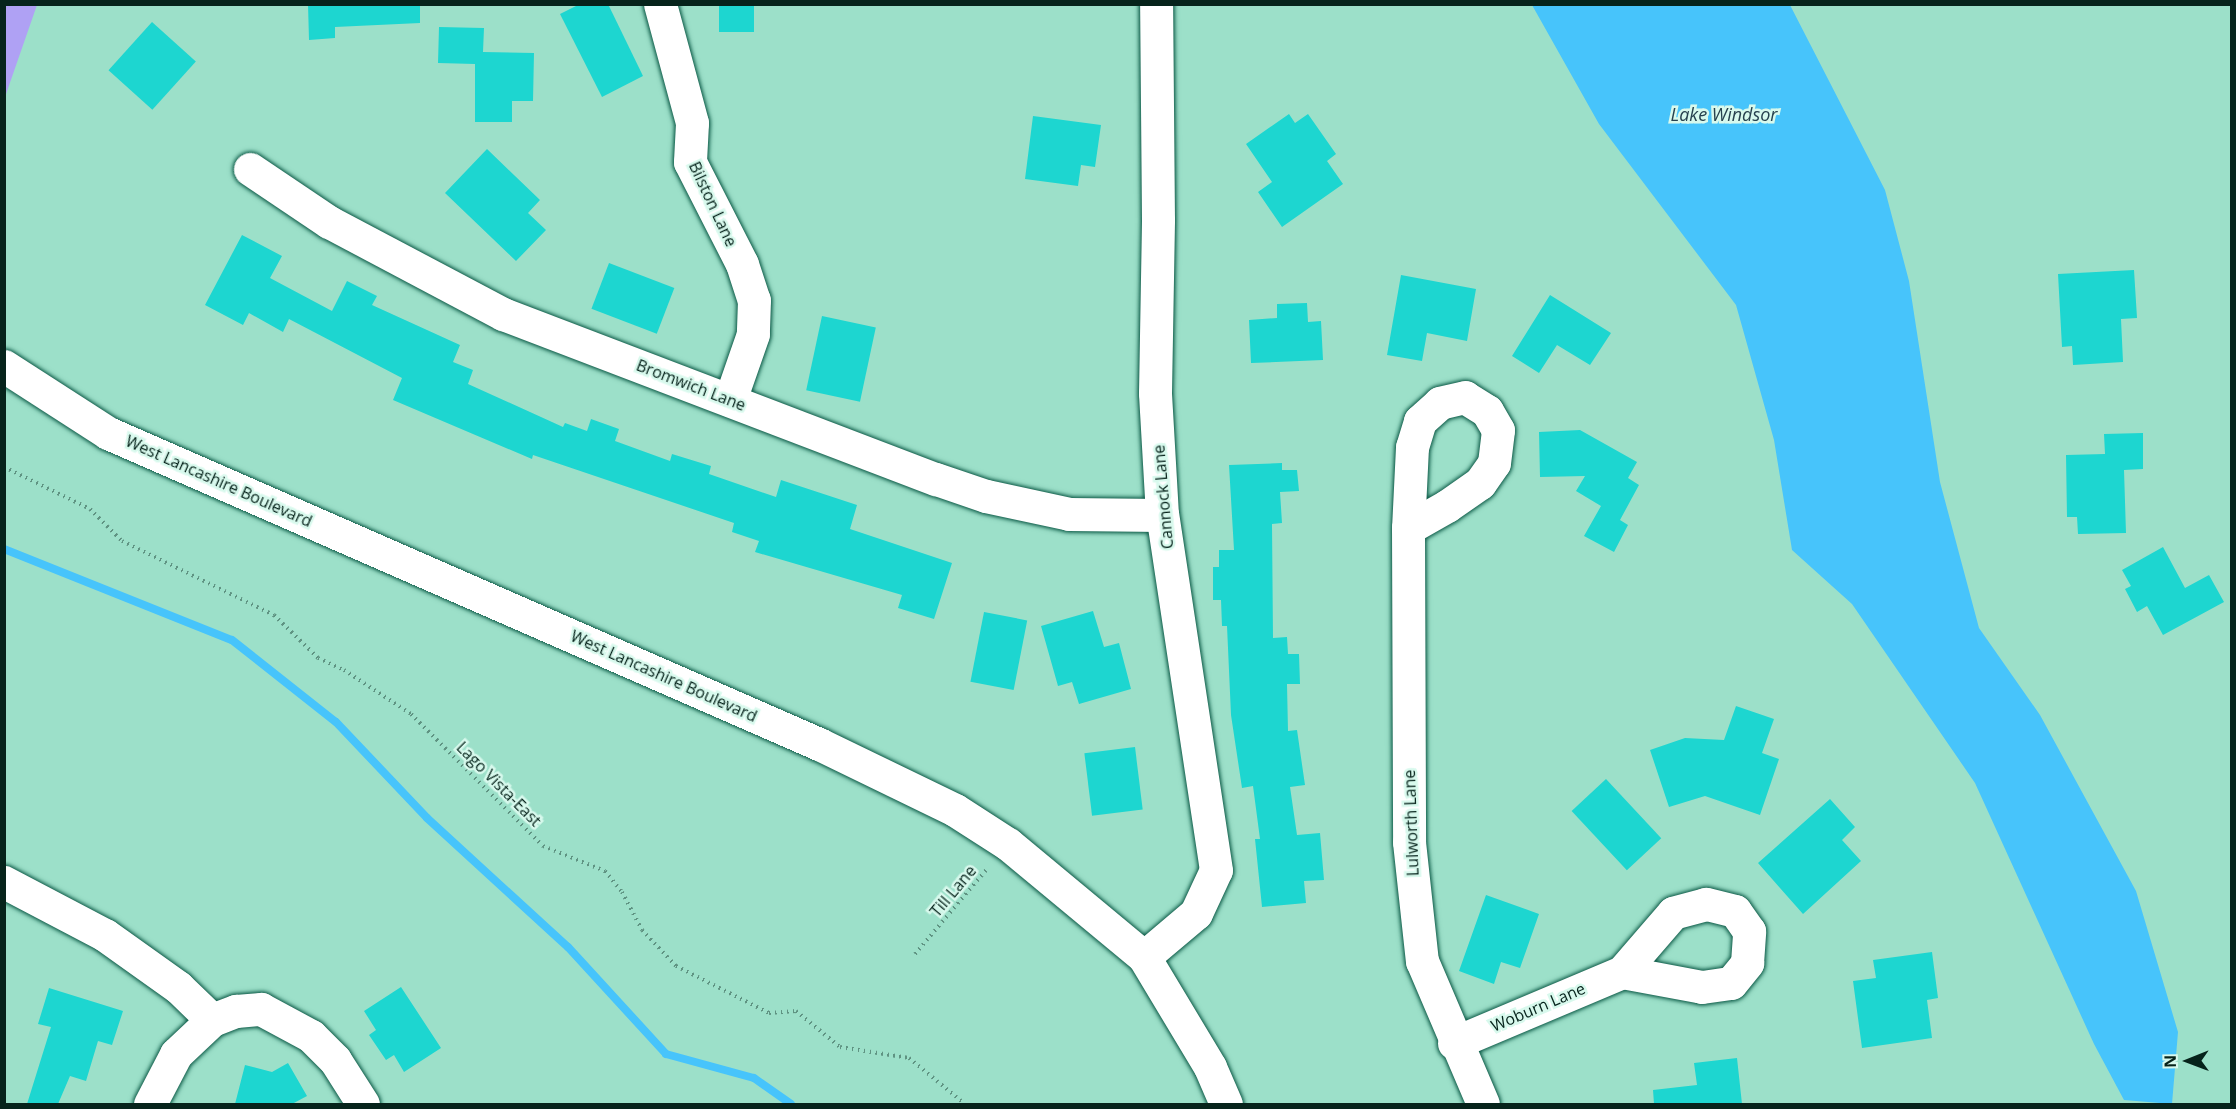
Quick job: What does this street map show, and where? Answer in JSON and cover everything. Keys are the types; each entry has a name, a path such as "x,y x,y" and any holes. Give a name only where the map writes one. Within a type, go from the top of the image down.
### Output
{"street":[{"name":"Bilston Lane","path":"660,4 692,123 690,162 742,264 754,300 753,334 730,400"},
{"name":"Cannock Lane","path":"1144,957 1196,913 1216,870 1162,515 1155,393 1156,4"},
{"name":"Bromwich Lane","path":"250,169 329,222 504,314 730,400 986,496 1070,514 1162,515"},
{"name":"West Lancashire Boulevard","path":"4,366 108,433 819,744 955,810 1008,844 1144,957 1210,1067 1226,1104"},
{"name":"Lulworth Lane","path":"1408,528 1409,842 1422,961 1454,1043 1483,1104"},
{"path":"4,882 105,934 178,987 212,1020"},
{"name":"Woburn Lane","path":"1454,1043 1622,972"},
{"path":"150,1104 176,1054 212,1020 236,1011 261,1009 283,1017 311,1036 335,1060 363,1104"}],"path":[{"name":"Lago Vista-East","path":"4,467 90,509 122,541 274,615 318,658 344,670 411,714 543,846 605,872 622,892 642,930 676,966 769,1013 796,1011 840,1047 909,1058 965,1104"},
{"name":"Till Lane","path":"915,954 1008,844"}],"shaded area":[{"path":"4,5 37,5 5,97"}],"water":[{"name":"Lake Windsor","path":"1532,5 1790,5 1885,190 1909,281 1940,482 1979,628 2040,715 2136,891 2178,1032 2172,1104 2124,1100 2094,1044 1975,783 1852,604 1792,550 1774,440 1736,305 1599,124"}],"building":[{"path":"308,4 420,4 420,23 335,27 335,38 309,40"},
{"path":"580,4 608,4 643,76 602,97 560,14"},
{"path":"719,4 754,4 754,32 719,32"},
{"path":"152,22 196,61 152,110 109,70"},
{"path":"439,27 484,28 483,52 534,53 533,101 512,101 512,122 475,122 475,64 438,63"},
{"path":"1289,114 1295,123 1308,114 1336,154 1327,161 1343,184 1282,227 1258,192 1272,182 1246,144"},
{"path":"1033,116 1101,125 1095,167 1081,165 1078,186 1025,179"},
{"path":"487,149 540,200 528,213 546,230 516,261 445,193"},
{"path":"242,235 282,256 270,278 332,311 347,281 377,296 372,305 460,345 453,362 473,370 468,384 563,427 565,423 587,431 591,419 619,429 615,441 670,461 672,454 711,466 709,474 776,497 781,480 857,505 850,529 952,563 934,619 898,608 902,595 755,552 759,541 732,532 734,523 533,455 532,459 393,400 402,378 289,319 283,332 249,313 243,325 205,305"},
{"path":"609,263 674,288 657,334 591,309"},
{"path":"2134,270 2137,318 2121,319 2123,362 2073,365 2072,346 2062,347 2058,274"},
{"path":"1401,275 1476,289 1467,341 1427,333 1422,361 1387,355"},
{"path":"1550,295 1611,333 1590,365 1557,345 1539,373 1512,356"},
{"path":"1307,303 1308,322 1321,321 1323,360 1251,363 1249,320 1277,318 1277,304"},
{"path":"822,316 876,327 860,402 806,390"},
{"path":"1580,430 1637,462 1628,478 1639,485 1620,520 1628,525 1614,552 1584,536 1601,506 1576,491 1585,476 1540,477 1539,432"},
{"path":"2143,433 2143,469 2124,470 2126,533 2078,534 2077,517 2067,517 2066,455 2105,454 2104,434"},
{"path":"1282,463 1282,470 1297,470 1299,491 1280,492 1282,523 1272,524 1273,638 1287,637 1288,654 1299,654 1300,684 1287,684 1288,731 1297,730 1305,785 1290,787 1297,835 1320,833 1324,880 1304,881 1306,903 1262,907 1255,839 1260,839 1253,786 1242,788 1231,715 1227,626 1222,626 1221,600 1213,600 1213,567 1219,567 1219,550 1234,550 1229,465"},
{"path":"2163,547 2185,588 2209,575 2224,602 2163,635 2147,606 2137,612 2125,589 2131,586 2122,570"},
{"path":"1093,611 1104,647 1119,643 1131,689 1079,704 1072,682 1058,686 1041,626"},
{"path":"984,612 1027,620 1014,690 970,682"},
{"path":"1736,706 1774,719 1762,753 1779,759 1760,815 1705,796 1669,807 1650,750 1685,738 1724,740"},
{"path":"1135,747 1143,810 1092,816 1084,753"},
{"path":"1606,779 1661,838 1627,870 1572,811"},
{"path":"1830,799 1855,827 1842,840 1861,861 1803,914 1758,863"},
{"path":"1486,895 1539,914 1520,968 1501,962 1494,984 1459,971"},
{"path":"1932,952 1938,998 1927,1000 1932,1038 1862,1048 1853,981 1876,978 1873,960"},
{"path":"401,987 441,1048 404,1072 394,1055 386,1060 369,1035 376,1030 364,1011"},
{"path":"49,988 123,1011 112,1045 98,1041 86,1081 70,1076 58,1104 27,1104 51,1027 38,1024"},
{"path":"1737,1058 1742,1104 1654,1104 1653,1090 1697,1085 1694,1063"},
{"path":"288,1063 307,1096 292,1104 235,1104 245,1065 272,1072"}],"waterway":[{"path":"4,549 232,640 336,722 427,818 568,947 666,1054 754,1078 791,1104"}]}
